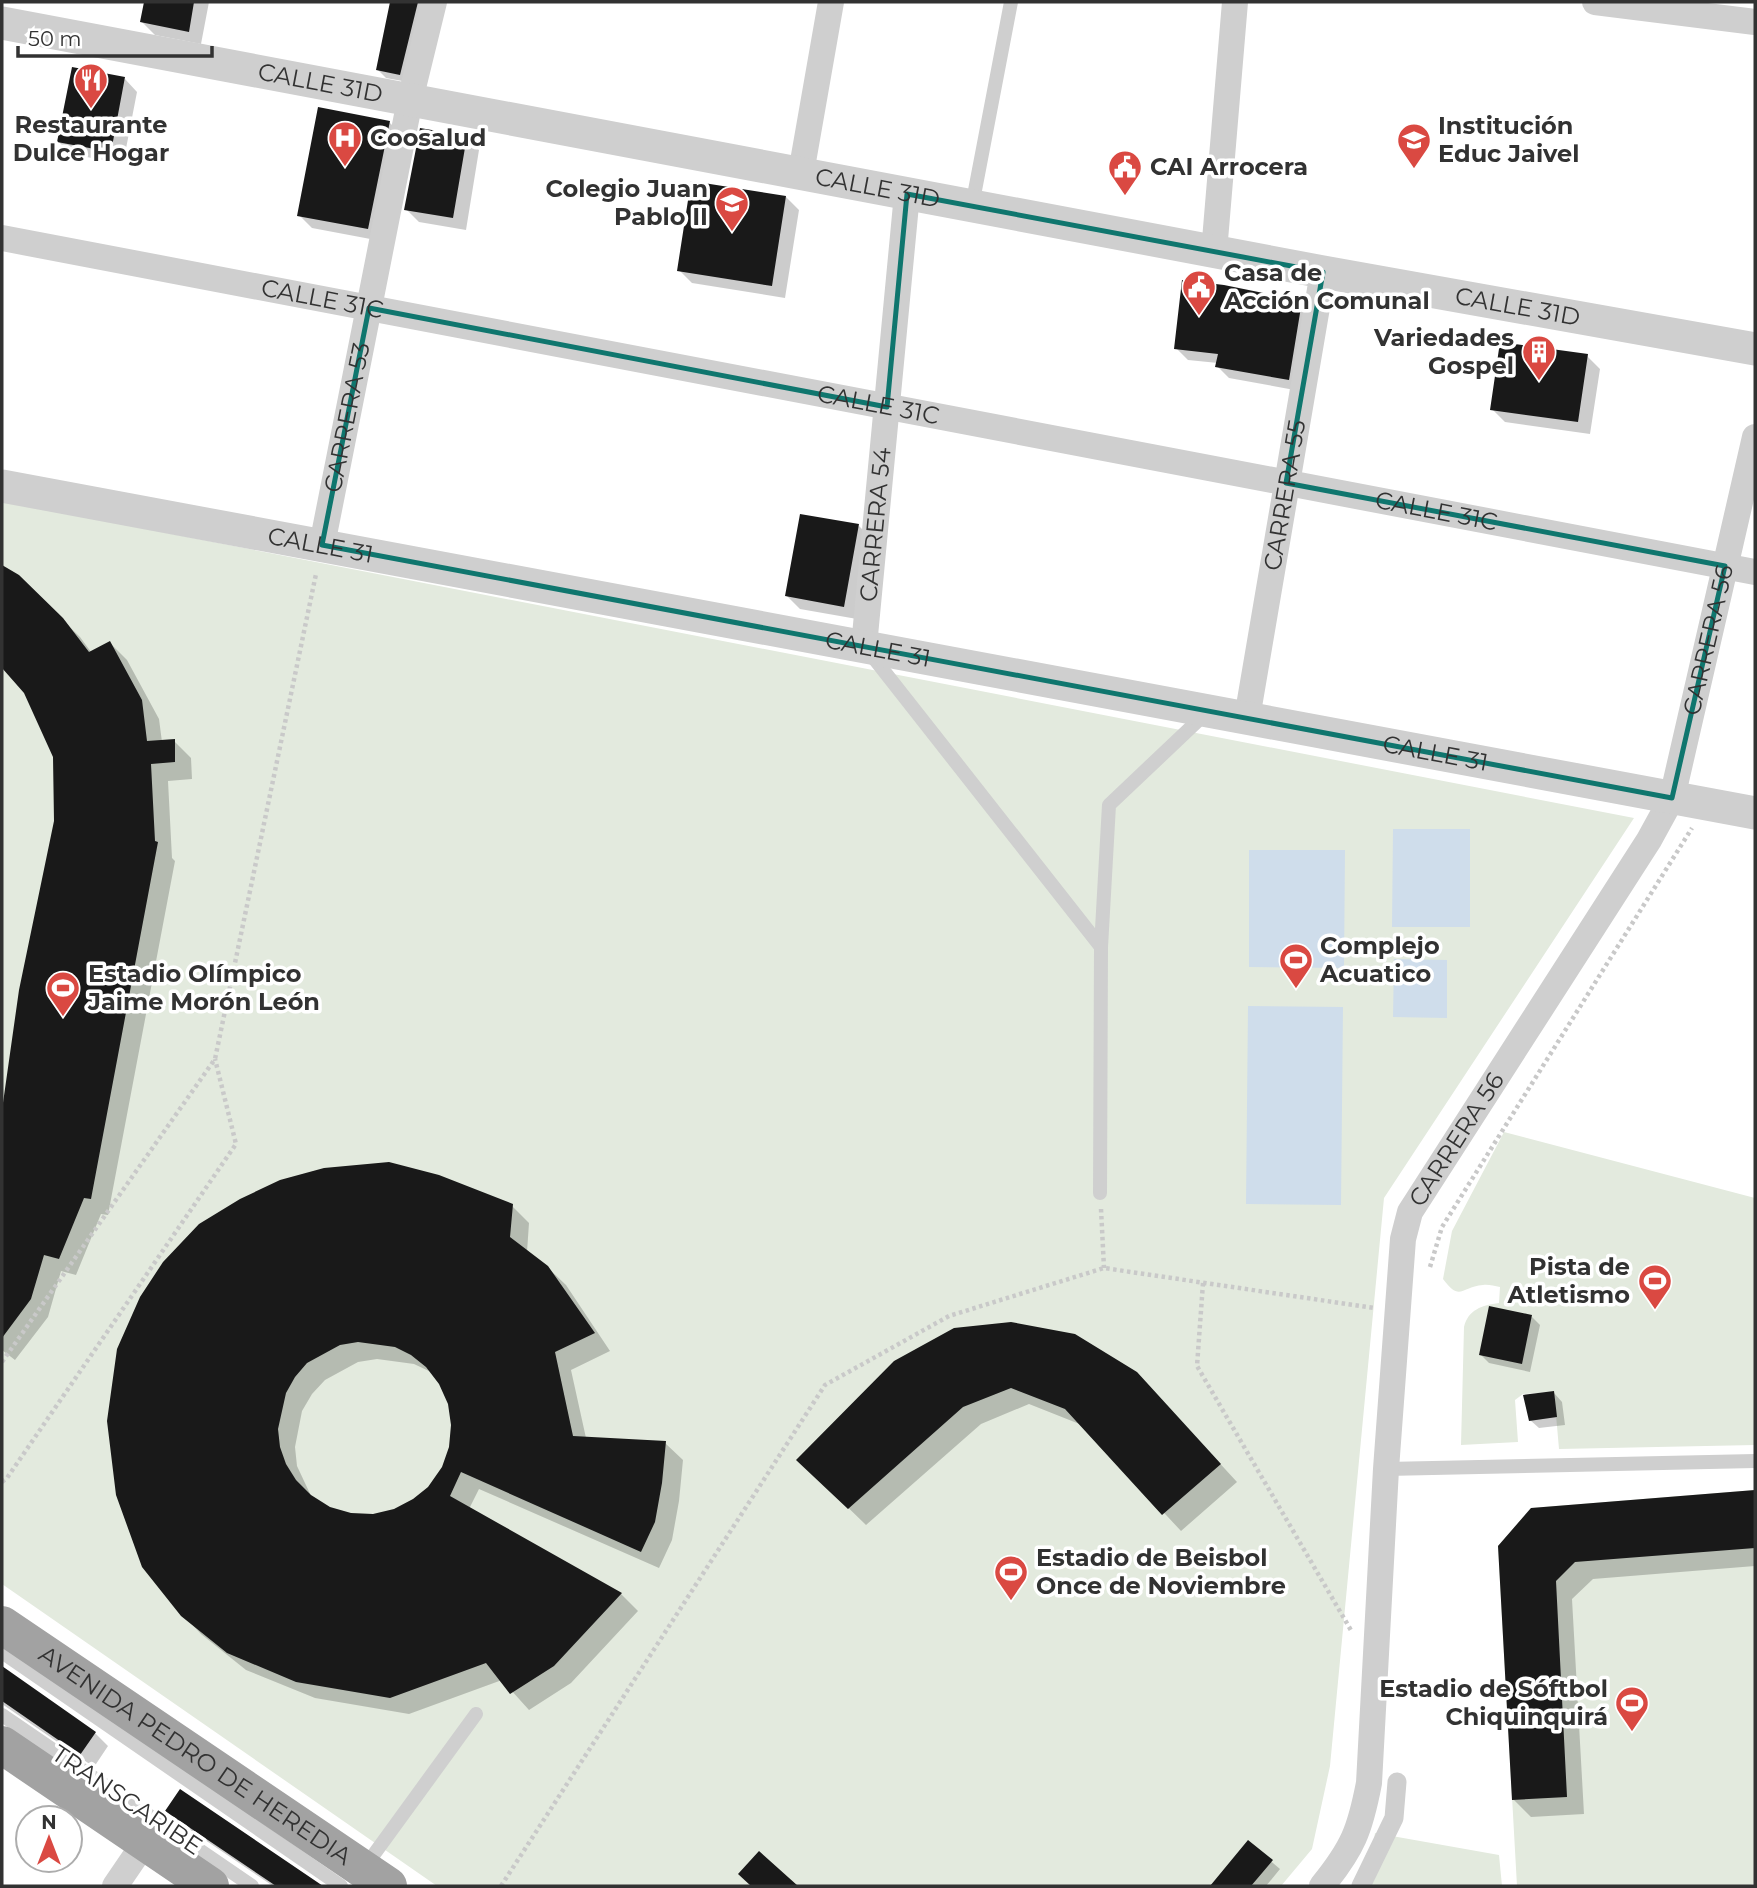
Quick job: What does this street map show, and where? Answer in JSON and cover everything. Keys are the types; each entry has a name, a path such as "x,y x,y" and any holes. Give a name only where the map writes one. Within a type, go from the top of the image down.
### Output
{"highway":[{"name":"AVENIDA PEDRO DE HEREDIA","path":"2,1625 364,1881"},
{"path":"2,1745 210,1886"}],"street":[{"name":"CARRERA 53","path":"322,545 410,100 434,2"},
{"path":"800,173 831,2"},
{"path":"1214,251 1235,2"},
{"path":"1595,2 1755,22"},
{"name":"CALLE 31D","path":"2,23 1323,272 1755,349"},
{"name":"CARRERA 54","path":"864,646 907,194"},
{"name":"CALLE 31C","path":"2,238 1755,572"},
{"name":"CARRERA 55","path":"1247,718 1323,272"},
{"name":"CARRERA 56","path":"1322,1886 1345,1858 1362,1821 1369,1783 1386,1469 1403,1239 1410,1212 1649,840 1672,797 1755,437"},
{"name":"CALLE 31","path":"2,486 1755,813"},
{"path":"1361,1886 1394,1818 1397,1782"},
{"path":"115,1886 145,1842"}],"lane":[{"path":"972,206 1011,2"},
{"path":"864,646 1101,947"},
{"path":"1100,1193 1101,947 1109,805 1209,711"},
{"path":"1386,1469 1755,1461"},
{"name":"TRANSCARIBE","path":"2,1652 364,1881"},
{"name":"TRANSCARIBE","path":"2,1714 252,1886"},
{"path":"364,1881 476,1714"}],"path":[{"path":"2,1362 215,1059 322,545"},
{"path":"1429,1274 1430,1260 1442,1227 1708,804"},
{"path":"2,1482 236,1144 215,1059"},
{"path":"1100,1193 1104,1268"},
{"path":"501,1886 825,1385 949,1315 1104,1268 1375,1309 1377,1296"},
{"path":"1203,1283 1197,1366 1355,1637 1356,1624"}],"highlighted area":[{"path":"907,194 1323,272 1286,483 1725,566 1672,798 322,545 369,308 887,407"}],"shaded area":[{"path":"2,501 1634,818 1384,1198 1330,1766 1312,1849 1281,1886 437,1886 2,1584"},
{"path":"1504,1132 1755,1198 1755,1445 1559,1449 1554,1392 1523,1394 1515,1400 1518,1442 1461,1445 1464,1327 1472,1312 1499,1303 1500,1287 1476,1286 1457,1292 1443,1279 1452,1231"},
{"name":"Estadio de Sóftbol Chiquinquirá","path":"1755,1490 1755,1883 1749,1886 1517,1886 1498,1546 1531,1508"},
{"path":"1375,1833 1499,1855 1502,1886 1367,1886"}],"water":[{"path":"1393,829 1470,829 1470,927 1392,927"},
{"path":"1249,850 1345,850 1344,968 1249,967"},
{"path":"1394,959 1447,960 1447,1018 1393,1017"},
{"path":"1248,1006 1343,1007 1341,1205 1246,1204"}],"building":[{"path":"144,2 194,2 189,32 140,22"},
{"path":"390,2 418,2 400,75 376,70"},
{"name":"Restaurante Dulce Hogar","path":"72,67 125,77 111,152 57,142"},
{"name":"Coosalud","path":"318,107 390,121 368,229 297,216"},
{"path":"420,128 467,136 453,218 404,210"},
{"name":"Colegio Juan Pablo II","path":"691,181 786,196 772,286 677,271"},
{"path":"1182,280 1224,285 1302,301 1289,380 1215,367 1218,354 1174,349"},
{"name":"Variedades Gospel","path":"1500,342 1588,354 1578,422 1490,410"},
{"path":"800,514 859,524 844,607 785,596"},
{"name":"Estadio Olímpico Jaime Morón León","path":"2,565 19,575 63,618 89,652 110,641 142,700 147,741 175,739 175,762 151,764 155,841 158,842 91,1199 84,1198 59,1259 44,1255 31,1299 2,1338 2,1110 19,990 54,821 53,757 24,693 2,668"},
{"path":"389,1162 439,1175 513,1204 510,1237 548,1266 595,1333 555,1352 573,1436 666,1441 655,1522 641,1552 461,1472 450,1496 622,1593 554,1666 510,1694 486,1663 390,1698 296,1682 227,1653 181,1616 142,1567 116,1495 107,1421 117,1349 140,1297 163,1262 199,1224 240,1199 280,1180 324,1168","holes":["358,1342 395,1347 426,1367 439,1384 448,1404 451,1425 449,1447 442,1467 428,1487 394,1509 373,1514 351,1513 330,1507 311,1495 296,1480 286,1464 278,1429 286,1393 307,1363 340,1345"]},
{"path":"1489,1306 1532,1315 1522,1364 1479,1355"},
{"path":"1011,1322 1075,1334 1137,1372 1221,1464 1162,1515 1065,1409 1011,1388 963,1407 848,1509 796,1460 894,1361 954,1328"},
{"path":"1554,1391 1557,1417 1529,1421 1523,1395"},
{"path":"1755,1490 1755,1548 1575,1562 1556,1581 1567,1797 1512,1800 1498,1546 1531,1508"},
{"path":"2,1666 96,1732 80,1755 2,1701"},
{"path":"180,1789 323,1886 276,1886 165,1811"},
{"path":"1248,1840 1273,1860 1251,1886 1210,1886"},
{"path":"759,1851 798,1886 751,1886 738,1874"}],"place":[{"name":"Restaurante Dulce Hogar","path":"91,110"},
{"name":"Coosalud","path":"345,168"},
{"name":"Institución Educ Jaivel","path":"1414,170"},
{"name":"CAI Arrocera","path":"1125,197"},
{"name":"Colegio Juan Pablo II","path":"732,233"},
{"name":"Casa de Acción Comunal","path":"1199,317"},
{"name":"Variedades Gospel","path":"1539,382"},
{"name":"Complejo Acuatico","path":"1296,990"},
{"name":"Estadio Olímpico Jaime Morón León","path":"63,1018"},
{"name":"Pista de Atletismo","path":"1655,1311"},
{"name":"Estadio de Beisbol Once de Noviembre","path":"1011,1602"},
{"name":"Estadio de Sóftbol Chiquinquirá","path":"1632,1733"}]}
